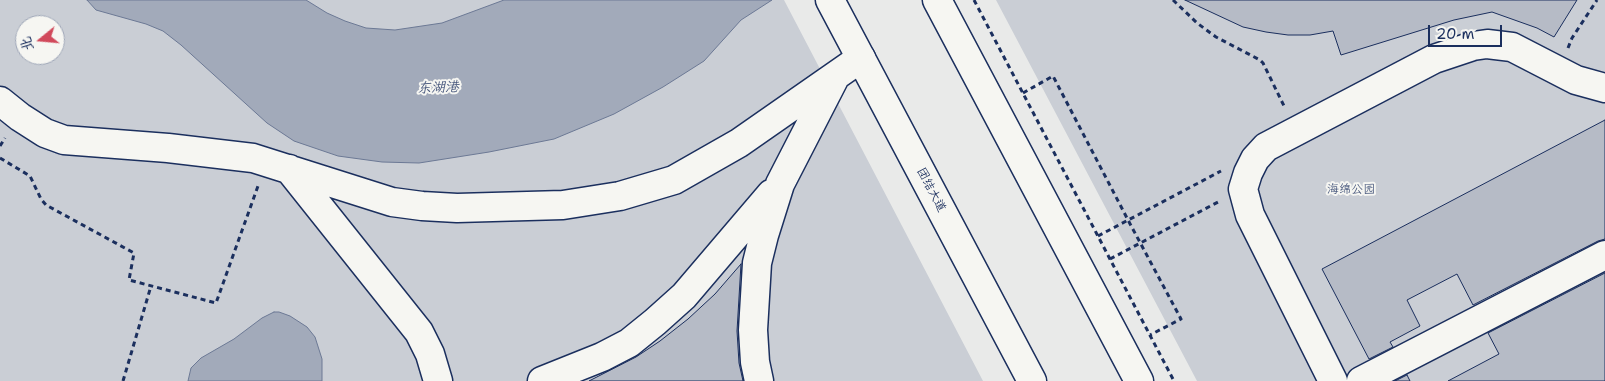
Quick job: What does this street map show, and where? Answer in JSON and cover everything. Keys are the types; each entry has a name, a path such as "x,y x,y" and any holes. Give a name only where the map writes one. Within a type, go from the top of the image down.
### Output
{"main road":[{"name":"团结大道","path":"830,0 1032,381"},
{"path":"937,0 1139,381"},
{"path":"1333,381 1256,228 1246,203 1243,189 1255,159 1266,148 1434,59 1473,46 1487,44 1512,47 1576,80 1605,88"},
{"path":"0,101 20,117 46,133 64,140 168,148 253,158 392,202 422,206 486,208 563,206 610,198 648,189 674,180 739,143 861,58"},
{"path":"759,381 755,362 753,330 757,264 771,208 780,184 837,74"},
{"path":"278,165 419,332 430,354 438,381"},
{"path":"542,381 602,357 629,343 655,322 684,296 780,184"},
{"path":"1361,381 1605,255"}],"path":[{"path":"974,0 1174,381"},
{"path":"1173,0 1197,23 1216,37 1263,63 1297,131"},
{"path":"1561,73 1572,38 1597,0"},
{"path":"1023,93 1053,76 1181,319 1150,335"},
{"path":"0,158 30,176 46,205 134,254 130,280 216,303 278,165"},
{"path":"1098,236 1223,170"},
{"path":"1110,259 1243,189"},
{"path":"123,381 151,286"}],"green space":[{"path":"0,0 784,0 983,381 0,381"},
{"name":"海绵公园","path":"996,0 1605,0 1605,381 1197,381"}],"water":[{"name":"东湖港","path":"87,0 306,0 345,21 366,28 395,30 442,23 504,0 772,0 741,20 704,61 663,87 614,114 554,139 419,163 382,162 338,156 294,141 267,123 163,31 146,24 96,10"},
{"path":"274,312 290,316 307,327 315,337 322,359 322,381 188,381 191,368 201,358 234,339 262,318"}],"building":[{"path":"1185,0 1577,0 1554,37 1537,28 1492,12 1454,20 1341,55 1333,31 1310,35 1266,32 1243,27"},
{"path":"1605,120 1605,239 1473,305 1457,274 1407,300 1420,326 1390,342 1393,347 1369,359 1322,269"},
{"path":"741,264 737,331 739,363 743,381 589,381 636,357 660,341 715,294"},
{"path":"1605,273 1605,381 1448,381 1499,354 1488,333"},
{"path":"1407,375 1410,381 1395,381"}]}
